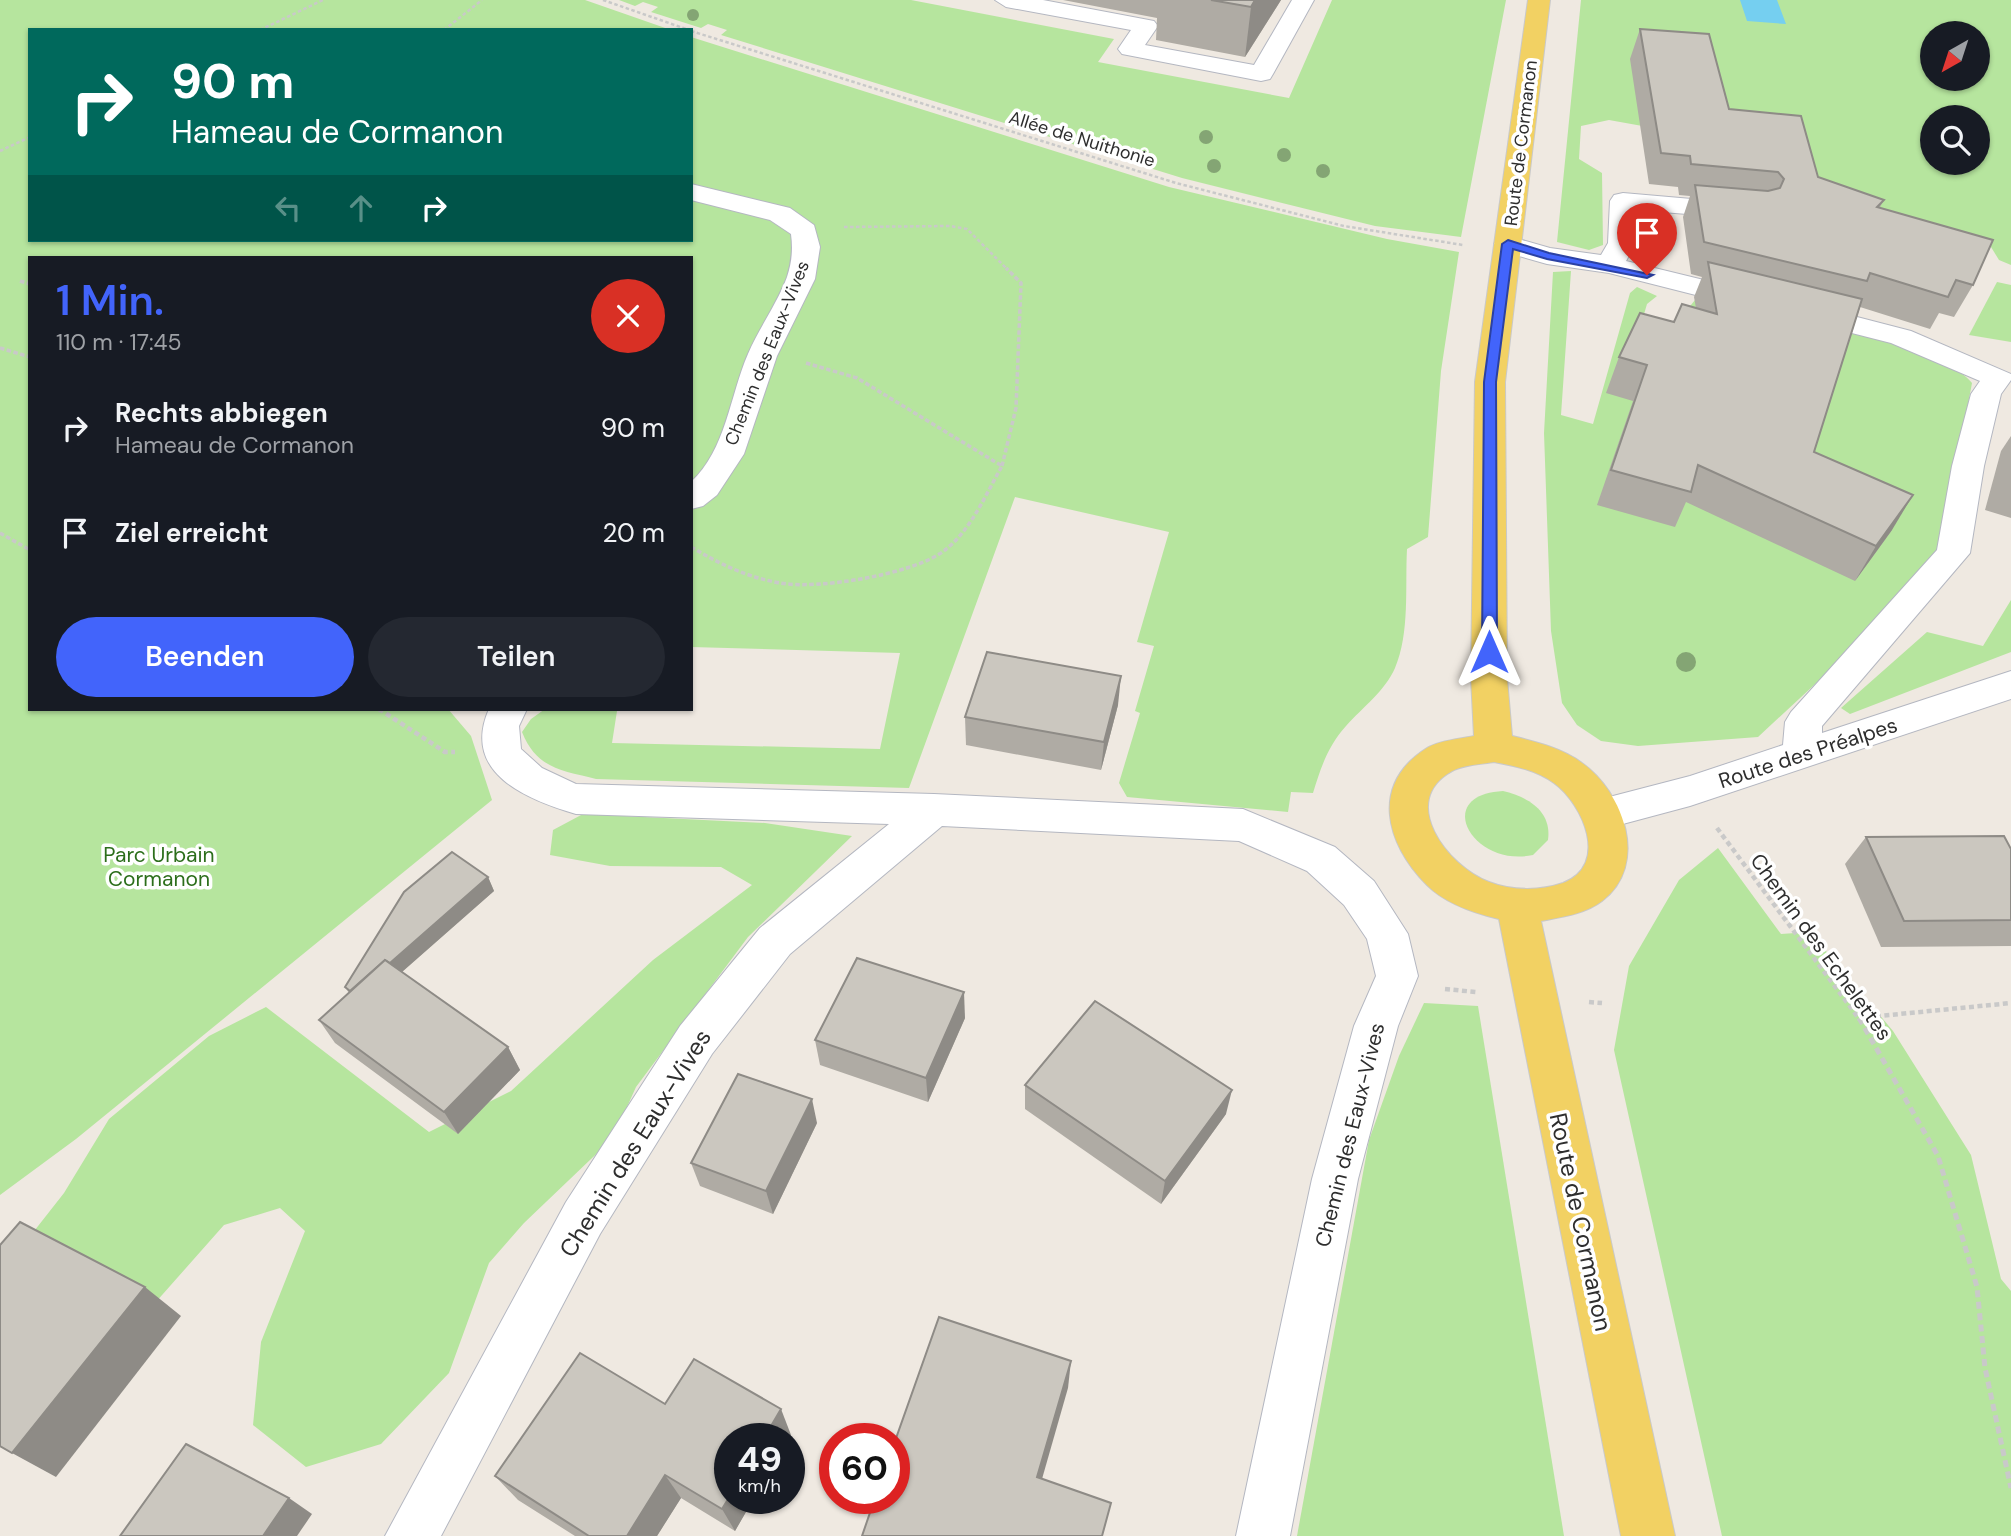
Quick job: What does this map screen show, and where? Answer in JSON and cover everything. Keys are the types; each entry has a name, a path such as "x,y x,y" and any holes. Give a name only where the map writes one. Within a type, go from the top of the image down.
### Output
{"main road":[{"name":"Route de Cormanon","path":"1494,747 1489,678 1490,382 1539,0"},
{"path":"1494,747 1528,754 1567,772 1585,788 1604,813 1610,846 1602,876 1580,895 1554,905 1518,908 1475,897 1443,877 1416,846 1406,818 1407,797 1419,774 1441,757 1471,748 1494,747"},
{"name":"Route de Cormanon","path":"1518,908 1647,1536"}],"street":[{"path":"1006,0 1146,26 1130,49 1261,74 1303,0"},
{"name":"Chemin des Eaux-Vives","path":"693,192 780,214 804,231 809,246 800,276 762,356 735,441 704,491 693,497"},
{"path":"1609,265 1622,243 1623,201 1754,212"},
{"path":"1508,244 1547,256 1609,265 1901,337 2005,379 1986,394 1968,466 1953,553 1804,722 1801,755"},
{"name":"Route des Préalpes","path":"1604,813 1702,787 2011,685"},
{"path":"505,756 497,743 500,722 507,711"},
{"name":"Chemin des Eaux-Vives","path":"505,756 518,771 550,792 576,799 934,810 1243,825 1321,859 1359,893 1387,934 1397,976 1376,1026 1335,1179 1263,1536"},
{"name":"Chemin des Eaux-Vives","path":"412,1536 583,1218 696,1040 775,941 934,810"}],"path":[{"path":"264,28 323,0"},
{"path":"447,28 482,0"},
{"name":"Allée de Nuithonie","path":"603,0 684,28"},
{"name":"Allée de Nuithonie","path":"693,31 1176,183 1344,226 1472,246"},
{"path":"0,151 28,138"},
{"path":"693,548 730,570 782,584 843,581 916,568 946,550 971,520 1002,467 1016,408 1021,284 967,229 950,226 823,227 804,231"},
{"path":"20,281 28,283"},
{"path":"0,348 28,356"},
{"path":"762,356 821,365 857,378 1002,467"},
{"path":"0,533 28,549"},
{"path":"382,711 445,752 505,756"},
{"name":"Chemin des Echelettes","path":"1702,787 1720,834 1858,1018 1938,1156 1977,1287 1985,1368 2011,1488"},
{"path":"1588,1002 1602,1003"},
{"path":"1858,1018 2011,1003"}],"green space":[{"name":"Parc Urbain Cormanon","path":"0,0 585,0 665,28 28,28 28,242 693,242 693,38 1169,187 1387,239 1459,252 1441,371 1428,537 1407,549 1405,625 1400,654 1391,676 1380,691 1334,741 1313,793 1291,792 1288,812 1127,797 1119,783 1140,713 1135,711 1154,646 1137,642 1169,532 1015,497 909,788 596,779 561,770 535,754 522,732 531,719 542,711 617,711 612,743 880,749 900,653 693,647 693,256 28,256 28,711 450,711 471,736 492,800 76,1139 0,1195"},
{"path":"619,0 911,0 1114,39 1098,62 1289,98 1332,0 1506,0 1461,237 1375,226 1182,178 721,35 727,30 708,24 701,28 651,12 658,7 643,2 635,6"},
{"path":"1581,0 2011,0 2011,265 1999,260 1991,247 1885,211 1877,243 1782,151 1609,120 1581,126 1579,159 1602,173 1603,245 1589,250 1557,242"},
{"path":"1571,271 1561,415 1593,424 1630,293 1637,287 1657,296 1647,304 1635,345 1669,356 1682,316 1695,300 1716,298 1893,343 1956,369 1972,383 1942,544 1897,608 1758,737 1638,746 1601,741 1577,725 1562,703 1551,631 1544,433 1553,272"},
{"path":"1997,282 2011,285 2011,342 1969,335"},
{"path":"2011,600 2011,652 1850,714 1841,708 1927,632 1983,646"},
{"path":"1503,791 1529,801 1542,813 1546,821 1548,840 1533,855 1512,856 1493,851 1478,842 1468,829 1465,816 1469,805 1481,795"},
{"path":"583,814 765,823 852,836 748,937 636,1087 613,1138 524,1223 489,1263 449,1373 381,1444 306,1467 253,1425 261,1342 305,1231 280,1208 224,1225 155,1303 31,1235 64,1193 109,1119 209,1036 266,1007 429,1132 511,1091 653,960 752,885 721,867 610,866 550,855 553,830"},
{"path":"1718,848 1781,934 1810,932 1893,1031 1971,1155 2001,1279 2011,1291 2011,1536 1722,1536 1614,1050 1629,966 1679,880"},
{"path":"1424,1003 1478,1006 1564,1536 1297,1536 1369,1140 1399,1056"}],"water":[{"path":"1740,0 1777,0 1786,24 1747,21"}],"building":[{"path":"1211,0 1255,0 1251,7"},
{"path":"1640,29 1709,34 1729,109 1801,116 1818,177 1884,200 1877,207 1993,240 1973,285 1956,280 1948,297 1870,273 1867,281 1704,242 1695,185 1768,191 1780,188 1784,179 1778,172 1691,164 1690,156 1661,153"},
{"path":"1708,262 1862,299 1814,452 1913,495 1876,546 1698,465 1691,492 1611,470 1647,365 1619,357 1640,313 1674,322 1682,304 1717,314"},
{"path":"987,652 1121,676 1104,742 965,717"},
{"path":"2004,836 2011,849 2011,920 1904,921 1866,837"},
{"path":"452,852 488,877 390,963 385,960 350,991 345,987 404,892"},
{"path":"857,958 964,992 926,1078 815,1040"},
{"path":"385,960 508,1047 444,1112 319,1020"},
{"path":"1095,1001 1232,1090 1165,1181 1025,1085"},
{"path":"738,1074 812,1099 766,1191 691,1163"},
{"path":"20,1222 145,1287 12,1453 0,1446 0,1245"},
{"path":"939,1317 1071,1361 1037,1477 1111,1503 1102,1536 862,1536 870,1514 910,1514 910,1423 901,1423"},
{"path":"580,1353 665,1404 694,1359 781,1409 773,1423 714,1423 714,1504 665,1475 627,1536 589,1536 495,1476"},
{"path":"186,1444 289,1498 263,1536 120,1536"}],"route":[{"path":"1489,652 1490,382 1508,244 1547,256 1609,265 1647,275"}]}
